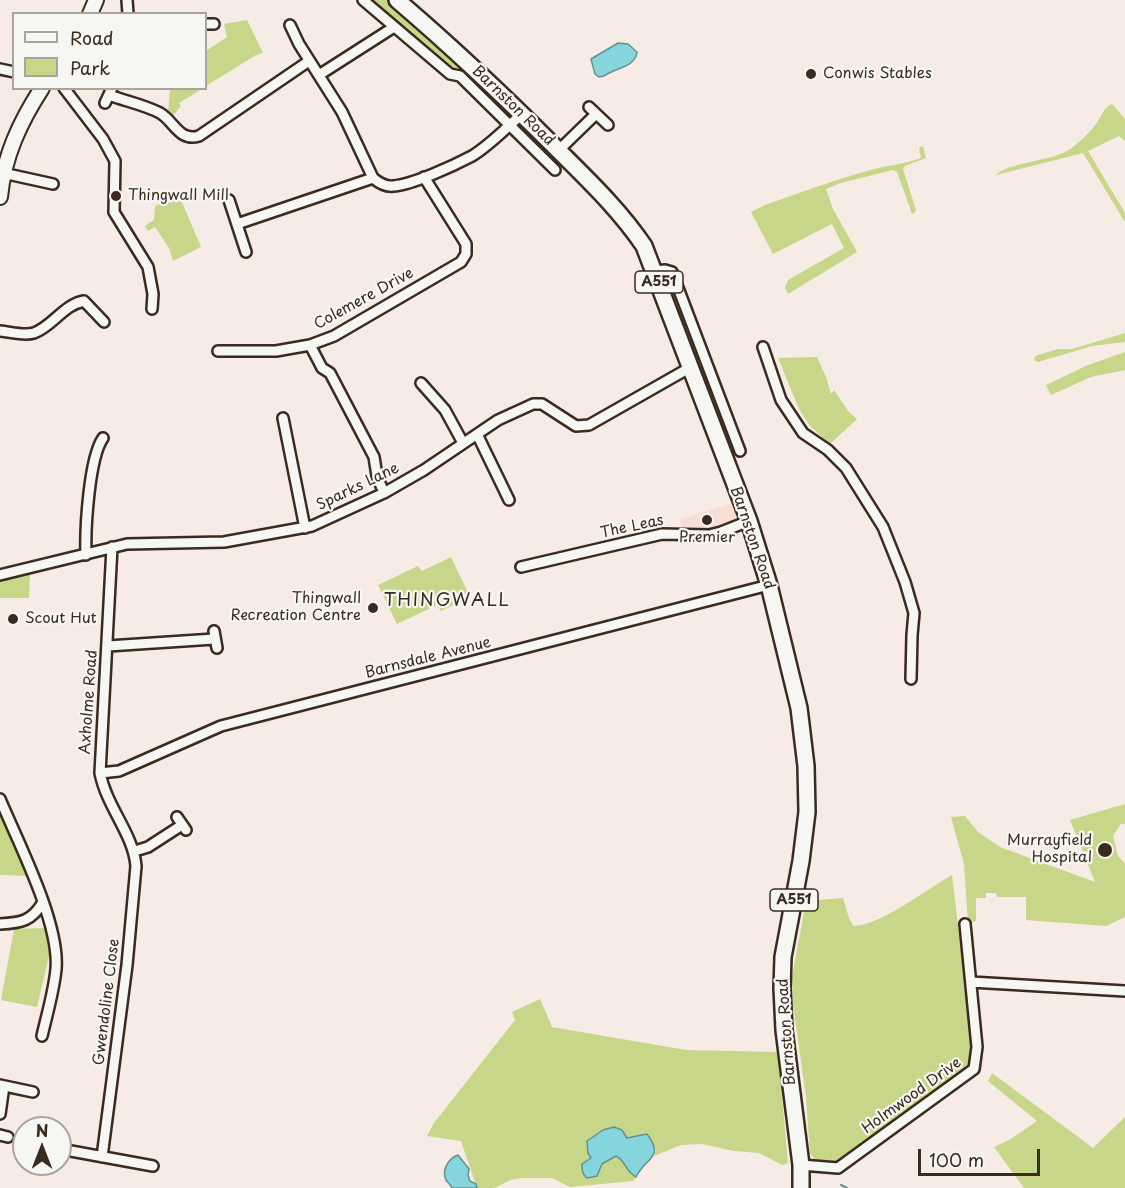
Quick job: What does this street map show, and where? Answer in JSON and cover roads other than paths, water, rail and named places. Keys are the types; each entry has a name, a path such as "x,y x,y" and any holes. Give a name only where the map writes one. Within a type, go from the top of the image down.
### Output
{"main road":[{"name":"Barnston Road","path":"397,0 464,58 559,150 626,220 644,246 749,521 770,585 799,708 806,766 807,812 801,861 783,957 782,988 784,1030 801,1165 801,1188"},
{"path":"0,197 3,173 10,148 25,116 41,90"}],"street":[{"path":"363,0 450,74 460,76 555,170"},
{"path":"290,25 309,61 342,112 373,178 381,185 392,187 424,177 472,156 522,114"},
{"path":"319,75 394,27"},
{"path":"108,96 161,114 183,136 192,138 199,136 309,61"},
{"path":"66,90 94,120 115,161 114,212 148,267 153,294 152,309"},
{"path":"559,150 592,111 608,125"},
{"path":"3,173 53,184"},
{"name":"Colemere Drive","path":"384,493 377,476 374,457 330,373 322,368 310,345 334,336 461,262 466,254 466,244 424,177"},
{"path":"237,224 373,178"},
{"path":"229,200 246,252"},
{"path":"655,271 672,272 741,451"},
{"path":"0,331 35,333 85,297 104,322"},
{"path":"219,351 276,351 310,345"},
{"path":"763,347 781,400 790,414 803,433 828,450 846,468 883,527 905,582 914,613 911,679"},
{"name":"Sparks Lane","path":"0,574 128,544 224,542 305,528 384,493 424,470 498,420 533,404 542,404 576,426 589,425 692,367"},
{"path":"420,383 445,410 463,443"},
{"path":"283,418 305,528"},
{"path":"477,434 509,500"},
{"path":"86,555 85,525 91,482 97,446 103,438"},
{"name":"The Leas","path":"520,567 662,534 721,532 749,521"},
{"name":"Axholme Road","path":"112,547 100,773 106,797 135,851"},
{"name":"Barnsdale Avenue","path":"100,773 119,771 221,726 770,585"},
{"path":"108,646 215,639"},
{"path":"0,799 49,919 56,967 42,1036"},
{"path":"135,851 148,847 182,824"},
{"name":"Gwendoline Close","path":"102,1156 127,964 136,866 135,851"},
{"path":"0,924 19,923 36,914 43,902"},
{"name":"Holmwood Drive","path":"801,1165 826,1169 838,1168 974,1069 977,1047 965,924"},
{"path":"971,981 1125,991"},
{"path":"0,1114 2,1086 33,1092"},
{"path":"72,1151 153,1166"}],"water":[{"path":"618,43 628,44 637,52 636,57 629,64 599,77 595,74 591,59"},
{"path":"614,1127 622,1130 627,1138 647,1134 654,1148 652,1157 636,1177 616,1156 602,1164 597,1176 587,1178 584,1175 582,1164 591,1158 587,1141 603,1130"},
{"path":"458,1155 469,1169 470,1181 476,1184 477,1188 452,1188 446,1180 444,1172 447,1165"}],"waterway":[{"path":"841,1185 847,1188"}],"place":[{"name":"Conwis Stables","path":"811,74"},
{"name":"Thingwall Mill","path":"116,196"},
{"name":"Premier","path":"707,520"},
{"name":"Thingwall Recreation Centre","path":"373,608"},
{"name":"Scout Hut","path":"13,619"},
{"name":"Murrayfield Hospital","path":"1105,850"}],"district":[{"name":"THINGWALL","path":"447,601"}]}
